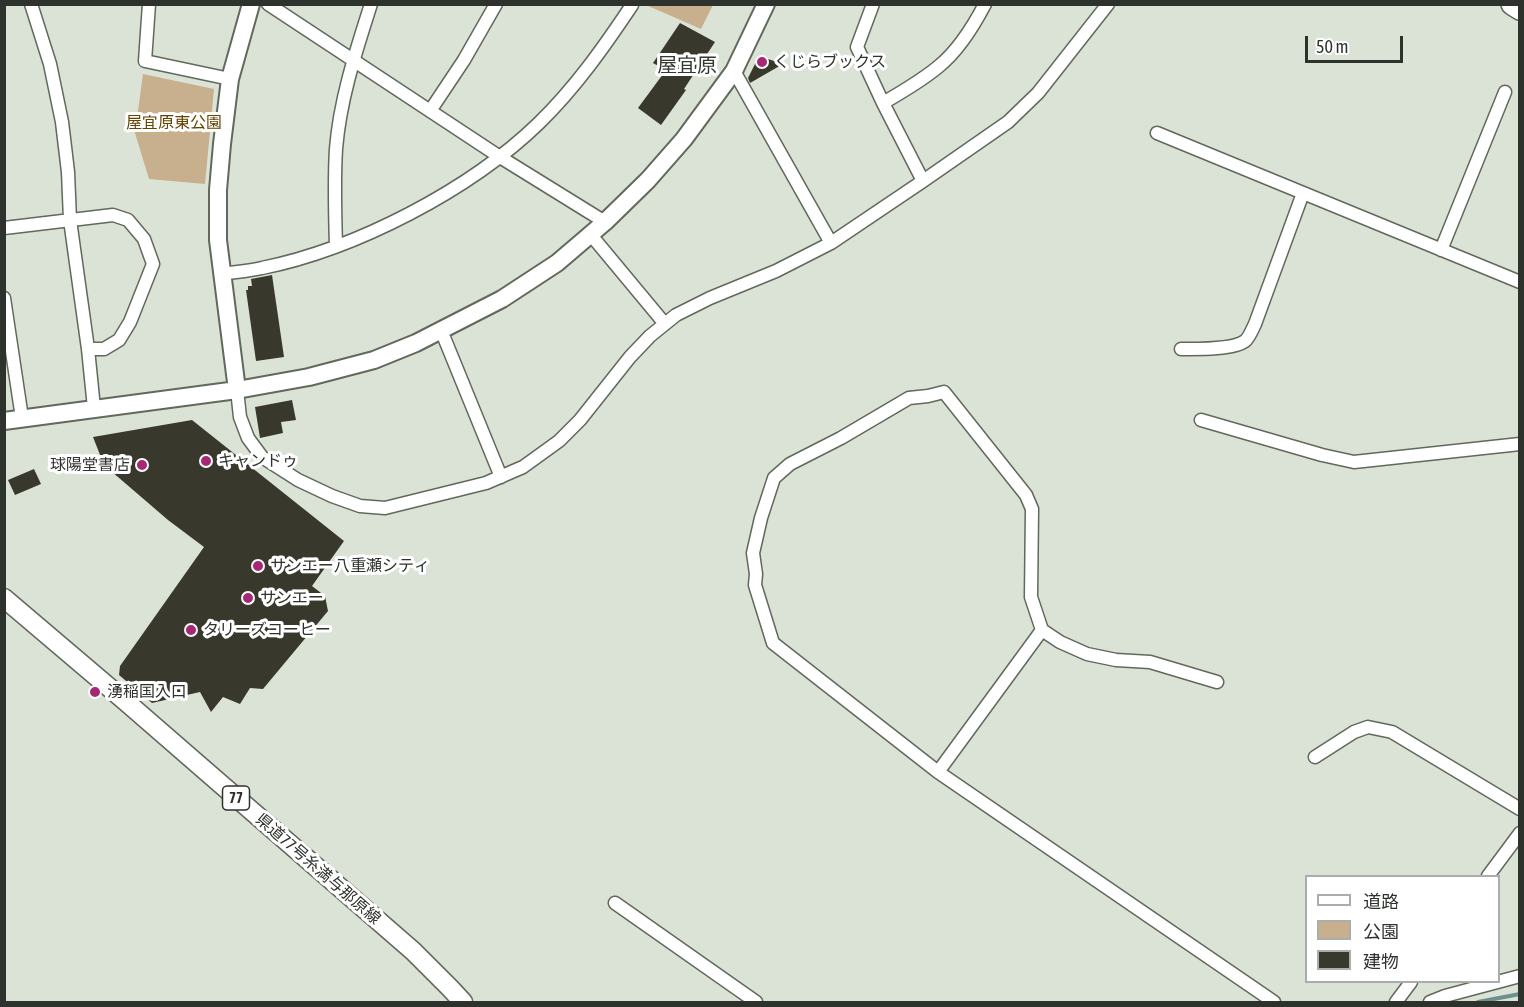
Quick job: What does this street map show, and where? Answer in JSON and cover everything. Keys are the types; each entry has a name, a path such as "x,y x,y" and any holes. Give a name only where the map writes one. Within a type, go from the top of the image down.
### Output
{"highway":[{"path":"1512,4 1520,9"}],"main road":[{"name":"県道77号糸満与那原線","path":"4,598 413,951 463,1002"}],"street":[{"path":"31,4 50,64 62,122 68,172 70,220 94,408"},
{"path":"150,4 145,61 230,79"},
{"path":"250,4 230,79 218,190 218,240 240,417 248,438 262,457 298,480 360,506 385,508 486,483 523,467 559,441 630,357 650,336 676,315 776,271 831,243 1008,122 1038,93 1108,4"},
{"path":"268,4 500,158 605,222"},
{"path":"336,246 334,201 336,147 353,60 371,4"},
{"path":"430,111 464,60 496,4"},
{"path":"222,274 262,269 369,234 413,212 500,158 538,124 570,90 605,45 632,5 630,4"},
{"path":"4,421 237,390 309,377 374,360 416,343 502,299 557,263 591,235 648,180 684,139 734,71 766,4"},
{"path":"873,4 857,47 923,182"},
{"path":"883,103 920,81 939,66 973,27 985,4"},
{"path":"734,71 831,243"},
{"path":"1441,250 1504,92"},
{"path":"1156,133 1520,282"},
{"path":"1181,349 1228,346 1246,341 1255,324 1302,193"},
{"path":"4,228 112,215 128,220 144,238 153,264 130,322 119,340 104,348 88,349"},
{"path":"591,235 665,324"},
{"path":"4,298 22,418"},
{"path":"441,330 501,477"},
{"path":"1217,682 1150,662 1116,660 1087,654 1060,642 1042,630 1031,597 1032,509 1026,495 944,392 909,398 841,438 790,464 774,478 753,553 755,585 773,644 938,772 1274,1002"},
{"path":"1201,420 1354,462 1520,444"},
{"path":"938,772 1042,630"},
{"path":"1315,757 1354,732 1368,727 1392,732 1520,809"},
{"path":"1489,875 1520,833"},
{"path":"615,903 756,1002"},
{"path":"1500,981 1520,976"},
{"path":"1396,1002 1410,983"},
{"path":"1430,1002 1494,983"}],"green space":[{"path":"646,5 713,5 701,29"},
{"name":"屋宜原東公園","path":"143,74 214,89 205,184 149,179 135,133"}],"building":[{"path":"680,23 715,42 684,89 686,90 661,125 638,108 666,70 653,63"},
{"path":"759,56 783,64 750,83 748,78"},
{"path":"272,275 284,357 256,361 246,290 248,286 252,286 251,279"},
{"path":"292,400 296,420 281,422 283,433 260,438 255,407"},
{"name":"サンエー八重瀬シティ","path":"192,420 344,541 312,586 325,596 328,611 263,689 250,688 240,704 223,697 211,712 200,692 152,703 119,675 120,666 204,547 168,520 104,465 93,437"},
{"path":"34,469 41,484 15,495 8,480"}],"waterway":[{"path":"1478,1002 1520,994"}],"place":[{"name":"くじらブックス","path":"762,62"},
{"name":"キャンドゥ","path":"206,461"},
{"name":"球陽堂書店","path":"142,465"},
{"name":"サンエー八重瀬シティ","path":"258,566"},
{"name":"サンエー","path":"248,598"},
{"name":"タリーズコーヒー","path":"191,630"},
{"name":"湧稲国入口","path":"95,692"}],"district":[{"name":"屋宜原","path":"687,66"}]}
